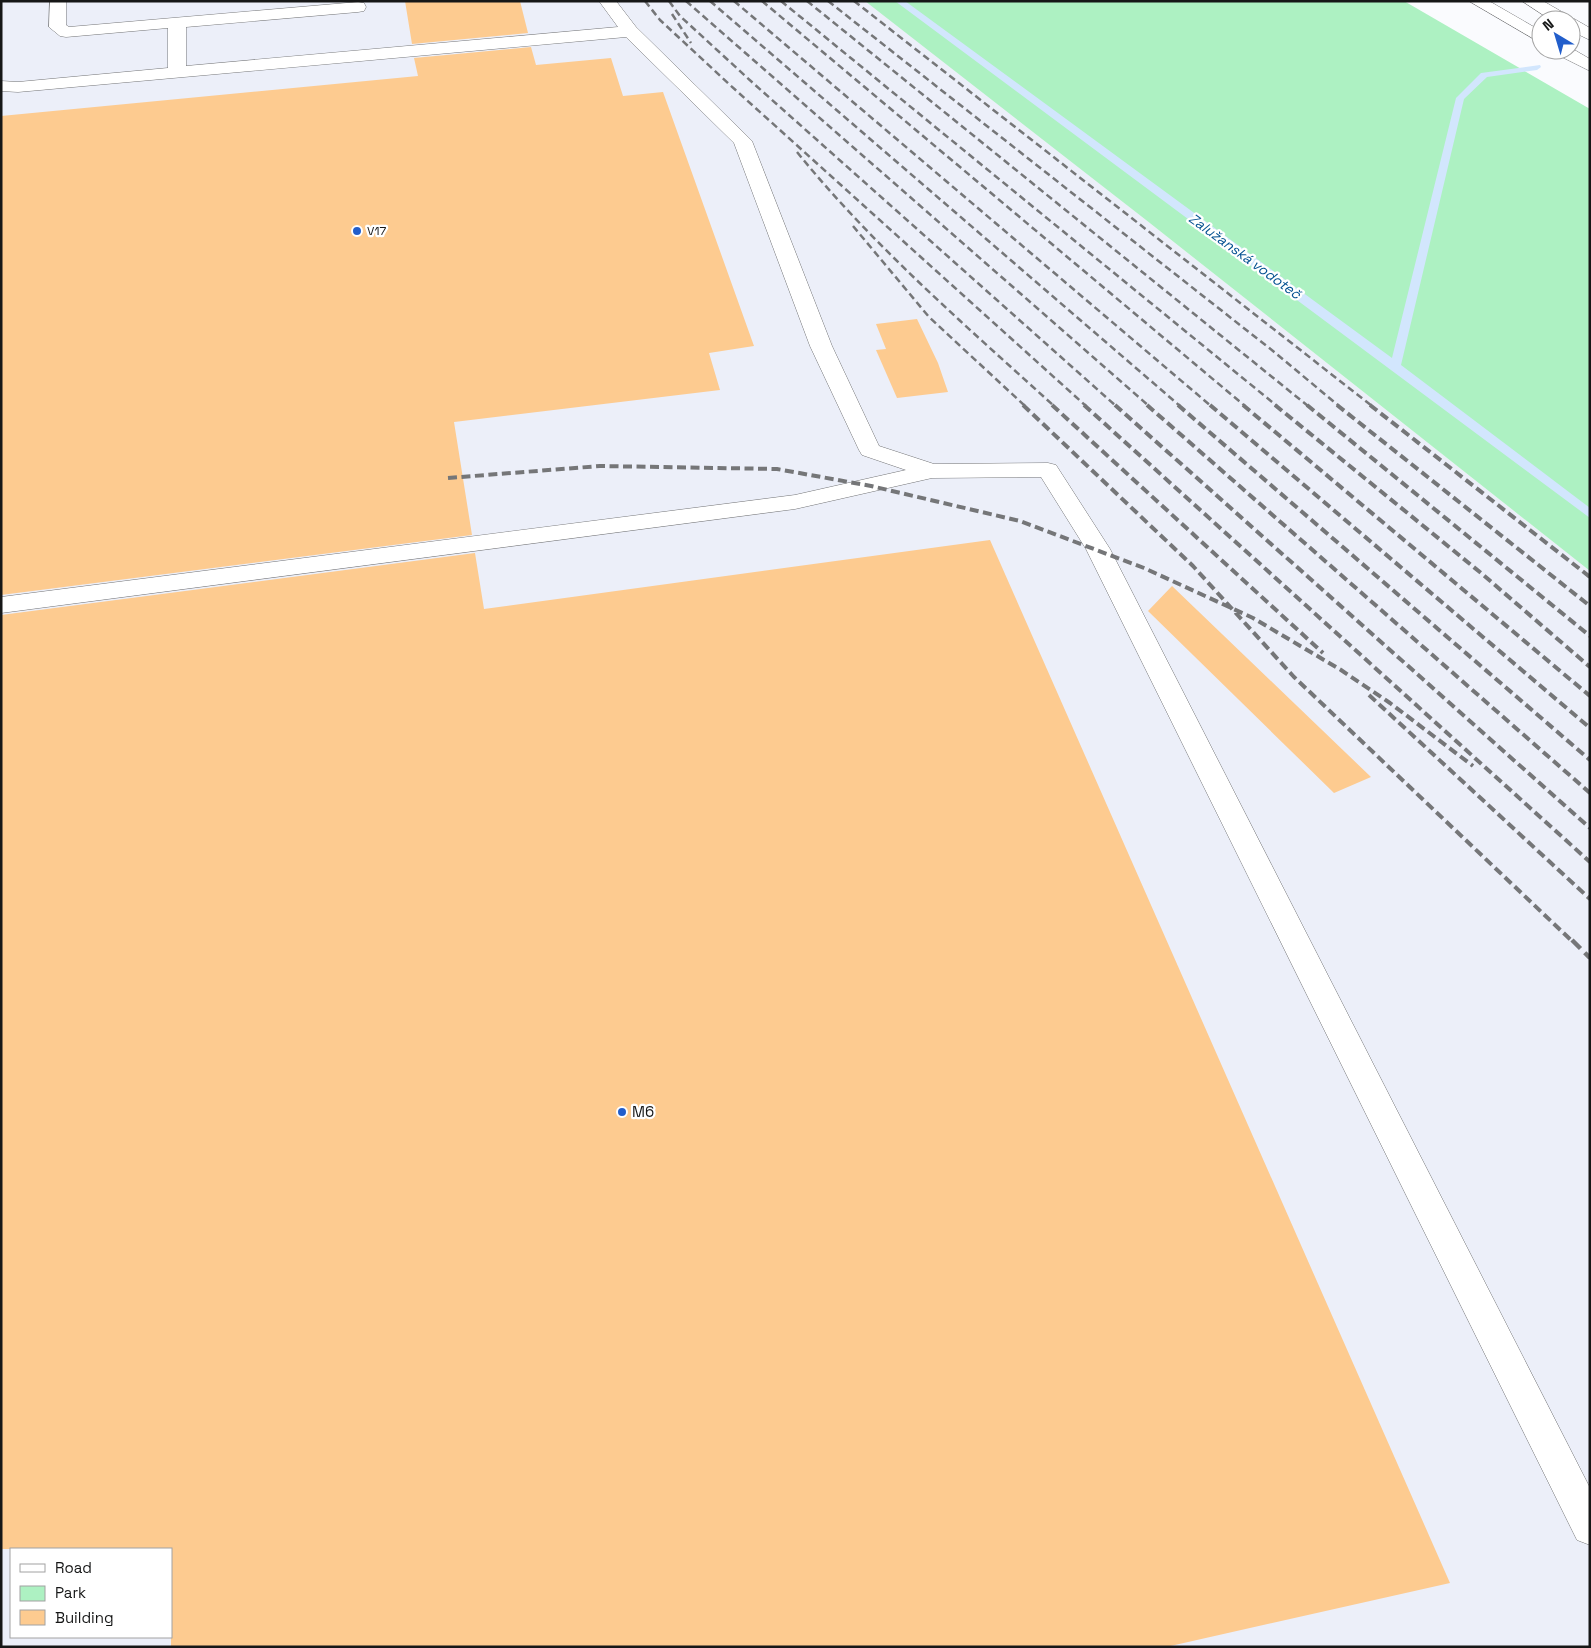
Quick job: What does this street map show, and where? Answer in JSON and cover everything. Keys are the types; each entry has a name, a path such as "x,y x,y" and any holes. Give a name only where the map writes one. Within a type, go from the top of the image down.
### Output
{"main road":[{"path":"63,1 58,1 58,27 66,32 176,24 271,7 358,7"},
{"path":"607,1 630,30 743,141 821,346 870,450 932,471"},
{"path":"1477,1 1531,32"},
{"path":"1530,1 1546,10"},
{"path":"176,24 177,72"},
{"path":"1,86 18,87 630,30"},
{"path":"1,605 795,502 932,471 1048,470 1088,533 1590,1527"}],"shaded area":[{"path":"1,1 869,1 1590,571 1590,1647 1,1647"}],"green space":[{"path":"865,1 1404,1 1590,109 1590,571 1146,220"}],"building":[{"path":"405,1 520,1 528,33 412,44"},
{"name":"V17","path":"531,47 536,65 611,58 623,96 663,92 754,346 709,353 720,390 454,422 472,535 1,595 1,116 418,76 414,58"},
{"path":"917,319 938,363 948,392 897,398 876,350 886,349 876,324"},
{"name":"M6","path":"990,540 1450,1583 1166,1647 171,1647 172,1548 1,1549 1,615 475,553 484,609"},
{"path":"1172,586 1371,777 1334,793 1148,611"}],"waterway":[{"name":"Zalužanská vodoteč","path":"899,1 1395,366"},
{"path":"1395,366 1460,98 1484,75 1537,67"},
{"name":"Zalužanská vodoteč","path":"1395,366 1590,514"}],"railway":[{"path":"645,1 660,20 730,85 1086,406"},
{"path":"669,1 680,16 753,83 1116,406"},
{"path":"686,1 1149,406"},
{"path":"710,1 1180,406"},
{"path":"734,1 1211,406"},
{"path":"762,1 1245,406"},
{"path":"781,1 1277,406"},
{"path":"807,1 1308,406"},
{"path":"828,1 1273,351 1339,406"},
{"path":"854,1 1372,406"},
{"path":"672,14 691,43"},
{"path":"797,152 826,187 888,252 1054,406"},
{"path":"853,226 929,317 1025,406"},
{"path":"1023,405 1193,566 1231,608"},
{"path":"1052,405 1323,653"},
{"path":"1084,405 1590,862"},
{"path":"1115,405 1590,828"},
{"path":"1147,405 1590,793"},
{"path":"1178,405 1590,760"},
{"path":"1210,405 1590,728"},
{"path":"1243,405 1590,696"},
{"path":"1275,405 1481,573 1590,667"},
{"path":"1307,405 1590,636"},
{"path":"1337,405 1590,606"},
{"path":"1370,405 1590,577"},
{"path":"448,478 600,466 777,469 871,486 1020,521 1144,568 1231,608"},
{"path":"1231,608 1253,618 1341,670 1390,703 1473,766"},
{"path":"1231,608 1294,677 1573,942"},
{"path":"1369,695 1590,899"},
{"path":"1572,940 1590,958"}],"place":[{"name":"V17","path":"357,231"},
{"name":"M6","path":"622,1112"}]}
